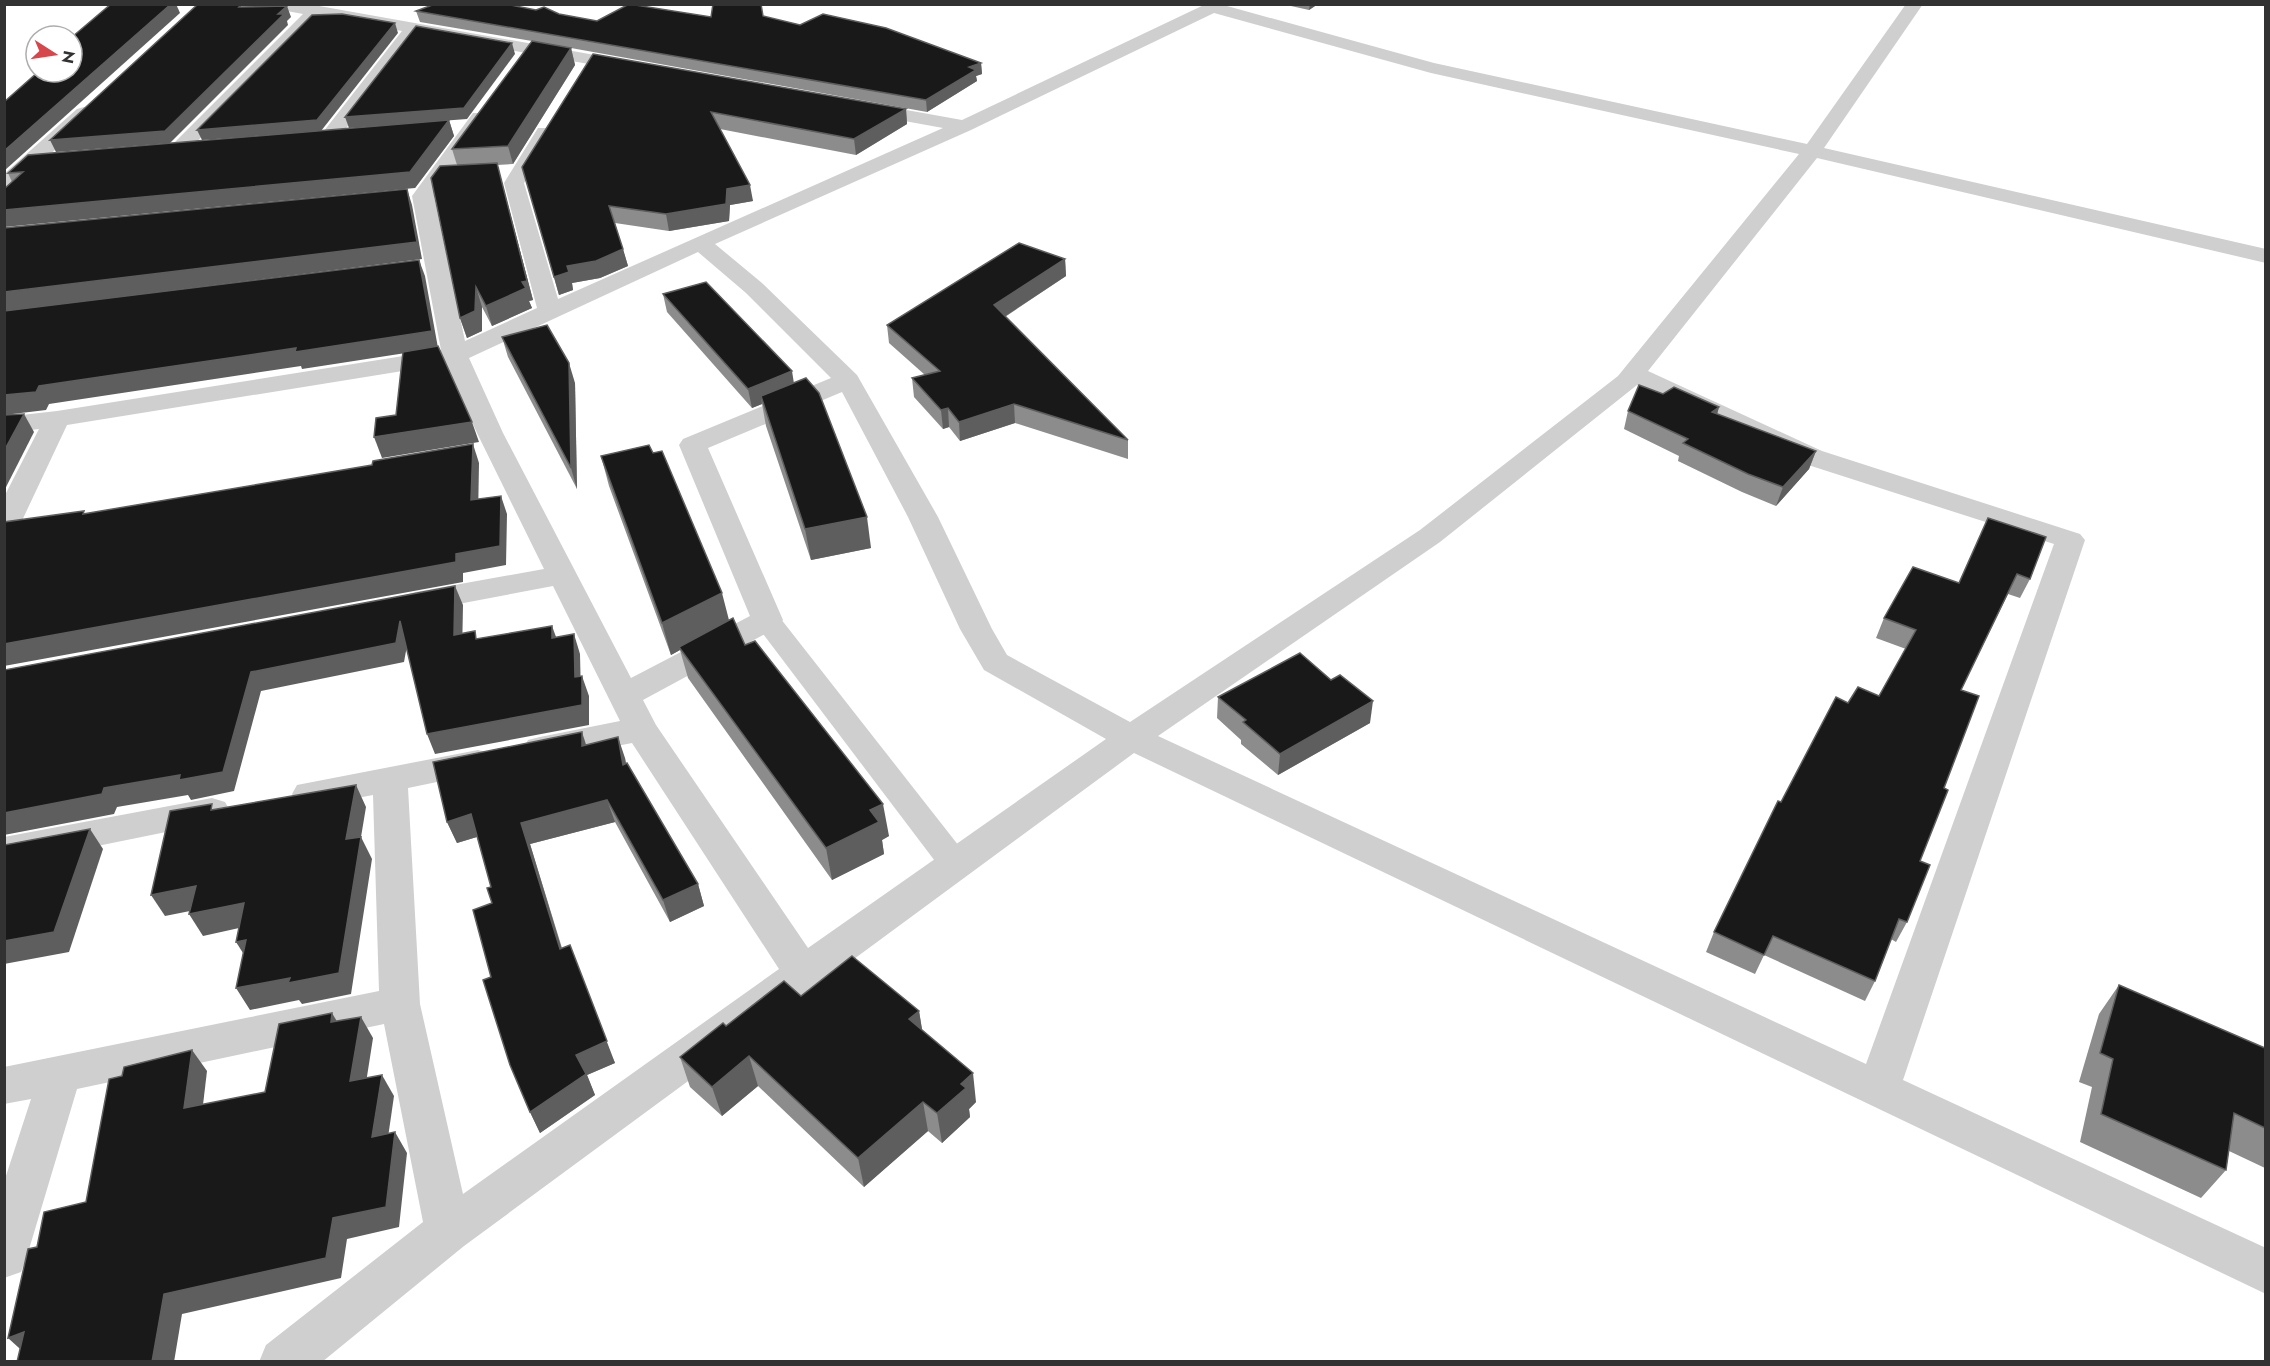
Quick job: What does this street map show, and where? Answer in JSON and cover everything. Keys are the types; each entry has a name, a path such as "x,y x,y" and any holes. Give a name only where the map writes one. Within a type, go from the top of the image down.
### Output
{"street":[{"path":"277,4 649,70"},
{"path":"283,1362 448,1231 803,973 1131,738 1430,536 1627,381 1812,151 1915,4"},
{"path":"4,425 57,419 455,355 964,126 1217,6 1431,68 1812,151 2265,256"},
{"path":"178,150 315,11"},
{"path":"330,136 414,28"},
{"path":"516,68 530,49"},
{"path":"579,78 590,59"},
{"path":"4,186 99,100"},
{"path":"847,105 964,126"},
{"path":"488,106 423,196 425,268 487,451 561,575 641,729 803,973"},
{"path":"550,312 514,183 556,116"},
{"path":"452,127 474,126"},
{"path":"307,138 352,135"},
{"path":"155,152 213,147"},
{"path":"30,163 64,160"},
{"path":"497,173 521,172"},
{"path":"437,176 461,175"},
{"path":"400,198 423,196"},
{"path":"700,243 754,288 848,380 923,517 976,629 995,662 1131,738 2265,1272"},
{"path":"1633,374 1812,457 2070,540 1878,1090"},
{"path":"624,696 767,620 693,445 848,380"},
{"path":"12,528 57,419"},
{"path":"387,608 561,575"},
{"path":"275,800 641,729"},
{"path":"390,779 400,1004 448,1231"},
{"path":"4,851 241,806"},
{"path":"4,1086 400,1004"},
{"path":"4,1256 60,1075"}],"lane":[{"path":"767,620 955,864"}],"building":[{"path":"111,4 171,4 84,81 84,27"},
{"path":"198,4 242,4 239,7 287,6 278,14 284,14 165,131 50,140"},
{"path":"435,4 506,4 536,10 544,7 559,14 597,21 629,4 711,17 713,4 761,4 763,16 800,25 823,14 886,28 981,63 969,67 976,70 926,100 416,11"},
{"path":"342,14 395,23 317,120 197,130 312,15"},
{"path":"416,26 512,43 464,108 345,117"},
{"path":"532,41 571,48 508,146 452,149"},
{"path":"593,54 906,109 854,139 711,112 750,185 727,189 726,204 666,214 609,206 623,249 596,261 567,266 569,272 554,277 522,167"},
{"path":"24,84 80,84 4,151 4,102"},
{"path":"449,120 410,172 4,210 4,189 23,172 8,173 28,155"},
{"path":"497,163 527,281 522,282 526,288 486,306 476,287 475,311 460,318 431,178 440,166"},
{"path":"407,189 417,242 4,292 4,228"},
{"path":"1019,243 1065,259 994,305 1128,440 1014,404 959,422 948,408 941,410 912,378 940,371 887,325"},
{"path":"419,260 432,331 295,352 296,348 39,386 36,392 4,395 4,311"},
{"path":"706,282 792,371 748,389 663,294"},
{"path":"547,325 569,363 571,468 502,337"},
{"path":"438,346 472,422 374,437 376,418 396,415 403,352"},
{"path":"806,378 819,393 867,517 805,529 761,396"},
{"path":"1639,385 1663,394 1674,387 1719,407 1712,412 1816,451 1783,487 1748,474 1683,443 1688,439 1628,411"},
{"path":"24,414 4,451 4,415"},
{"path":"473,444 471,500 501,496 500,546 456,554 456,562 4,644 4,522 84,511 83,514 372,465 373,461"},
{"path":"649,445 653,453 662,451 722,593 662,623 601,456"},
{"path":"1988,518 2046,537 2030,579 2017,574 1961,690 1979,696 1944,788 1948,790 1920,861 1930,865 1907,922 1899,919 1875,981 1773,936 1764,955 1714,932 1778,801 1781,802 1836,697 1848,703 1858,687 1879,696 1916,630 1884,618 1913,567 1959,583"},
{"path":"455,586 454,635 475,631 476,639 552,626 552,638 574,634 575,677 582,676 582,705 427,734 400,621 396,643 251,672 223,772 179,780 180,775 104,788 102,794 4,813 4,670"},
{"path":"733,618 745,645 755,641 883,804 870,810 879,822 826,848 679,647"},
{"path":"1300,653 1331,680 1340,675 1373,701 1280,754 1243,722 1246,720 1218,697"},
{"path":"582,732 582,746 618,737 623,765 627,763 698,884 663,900 607,800 521,823 560,949 570,945 607,1041 576,1055 586,1074 530,1112 510,1065 483,980 491,977 473,910 492,903 487,888 491,887 471,814 447,822 433,762"},
{"path":"356,785 346,839 361,837 339,973 288,983 290,978 236,988 246,940 236,942 244,903 189,914 196,886 151,895 170,811 212,804 211,810"},
{"path":"90,829 54,932 4,941 4,845"},
{"path":"852,956 919,1011 909,1019 973,1073 961,1084 966,1088 937,1113 923,1102 858,1158 749,1056 712,1087 680,1057 723,1023 726,1026 784,981 801,996"},
{"path":"2119,985 2265,1048 2265,1128 2234,1113 2226,1170 2101,1114 2113,1059 2100,1053"},
{"path":"332,1013 331,1022 361,1017 350,1081 382,1075 372,1137 395,1132 386,1207 333,1218 326,1258 164,1294 152,1362 17,1362 24,1332 8,1338 28,1249 37,1247 44,1212 86,1202 109,1079 122,1076 124,1067 192,1050 184,1108 265,1092 279,1024"}]}
